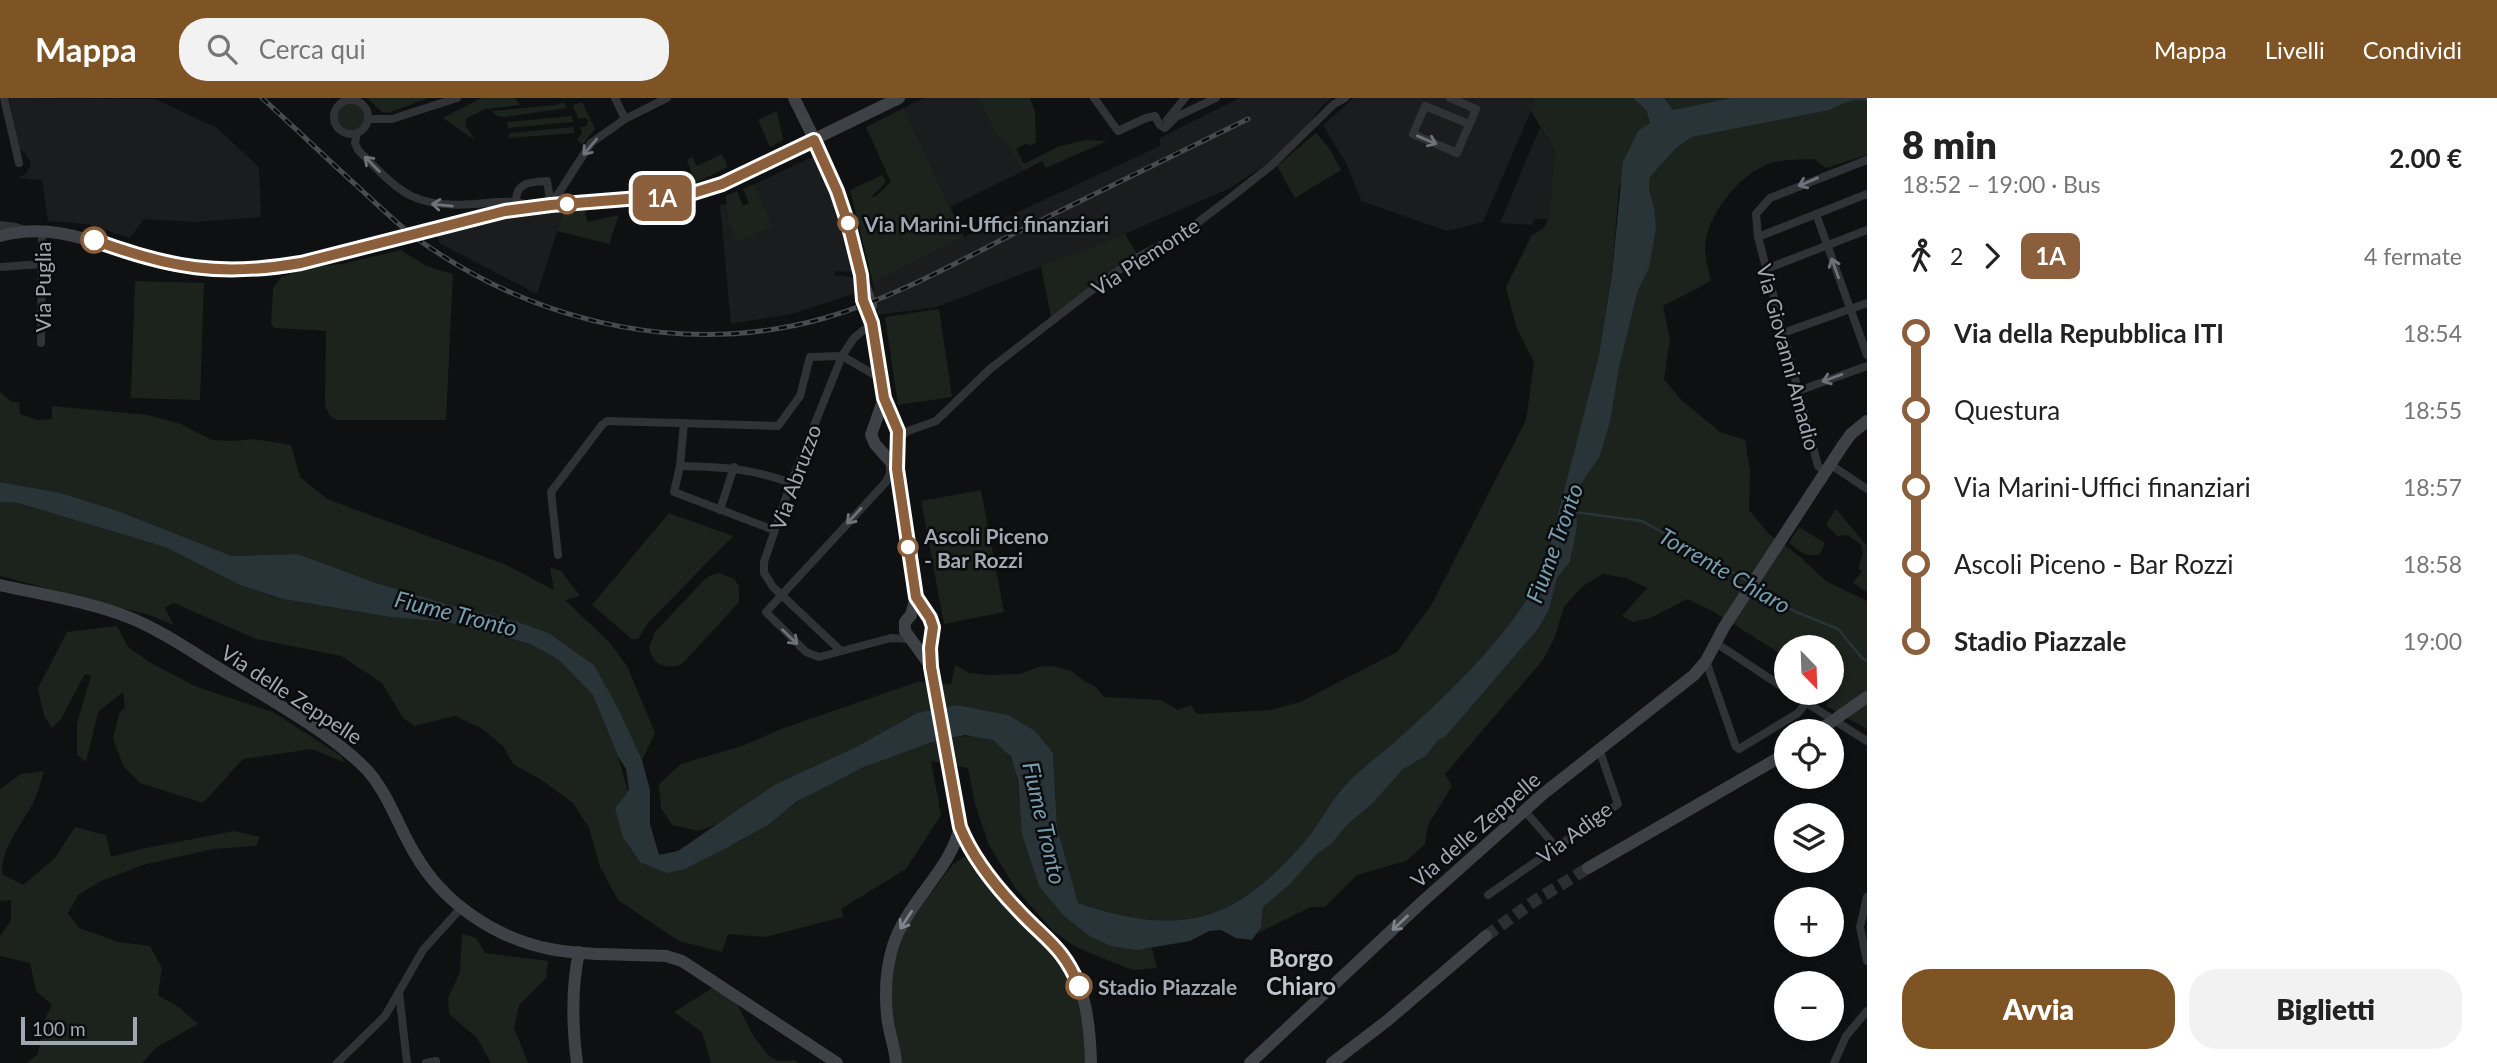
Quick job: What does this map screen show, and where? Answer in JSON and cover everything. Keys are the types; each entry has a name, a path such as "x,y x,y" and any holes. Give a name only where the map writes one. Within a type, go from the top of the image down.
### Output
{"street":[{"path":"4,98 19,163"},
{"path":"368,119 392,119 457,98"},
{"path":"615,98 625,119"},
{"path":"551,205 561,184 591,143 625,119 667,98"},
{"path":"794,98 845,213 871,305 884,398 898,433 894,465 916,597 932,622 931,667 960,825 978,862"},
{"path":"1094,98 1118,131 1146,118 1157,120 1165,128 1176,117 1216,98"},
{"path":"1157,120 1187,98 1192,102 1204,102"},
{"name":"Via Piemonte","path":"898,433 936,421 990,369 1135,260 1184,233 1272,164 1334,104 1345,98"},
{"path":"1450,98 1476,109 1457,153 1413,134 1425,106 1469,124"},
{"path":"344,100 355,101 363,105 368,119 362,130 347,134 335,126 334,111 344,100"},
{"path":"0,236 24,230 85,237 167,264 207,270 241,270 301,263 462,222 534,207 671,197 702,191 814,140 892,100"},
{"path":"357,133 355,143 358,150 399,191 410,197 428,203 454,206 516,201 534,207"},
{"name":"Via Giovanni Amadio","path":"1829,469 1818,466 1758,237 1756,214 1770,198 1867,160"},
{"path":"547,181 551,205"},
{"path":"516,201 517,190 531,182 561,184"},
{"path":"561,184 571,204"},
{"path":"1758,237 1867,194"},
{"path":"1816,214 1867,355"},
{"path":"0,225 16,226 24,230"},
{"path":"1766,269 1867,230"},
{"name":"Via Puglia","path":"41,343 42,231"},
{"path":"0,267 42,264"},
{"path":"1783,333 1867,303"},
{"name":"Via Abruzzo","path":"782,595 764,573 764,562 774,530 842,356 871,317"},
{"path":"558,555 551,492 599,427 607,421 778,426 800,396 810,357 842,356 880,378"},
{"path":"1798,391 1867,366"},
{"path":"884,398 873,428 872,440 894,465"},
{"path":"873,428 882,421 898,433"},
{"name":"Via delle Zeppelle","path":"1250,1063 1422,902 1525,811 1694,675 1706,661 1724,627 1852,433 1867,421"},
{"path":"684,423 680,466 674,492 774,530"},
{"path":"879,447 887,448 898,433"},
{"path":"894,465 886,482 765,612 806,652 819,657 891,638 923,641 932,634"},
{"path":"680,466 734,467 764,473 791,483"},
{"path":"720,510 734,467"},
{"path":"1829,469 1867,489"},
{"name":"Via delle Zeppelle","path":"0,585 133,619 249,687 346,749 365,767 381,788 415,855 428,873 461,908 493,928 523,942 551,949 666,956 682,961 837,1063"},
{"path":"782,595 841,651"},
{"path":"916,597 905,633 931,667"},
{"path":"891,638 908,620 919,613 928,615"},
{"path":"1716,643 1774,681"},
{"path":"1706,661 1738,748 1798,713 1804,705"},
{"path":"1836,719 1867,697"},
{"path":"1809,705 1867,741"},
{"name":"Via Adige","path":"1488,895 1618,804 1599,749"},
{"path":"1588,868 1774,761"},
{"path":"1525,811 1556,847"},
{"path":"896,1063 887,1017 888,963 901,925 953,849 960,825"},
{"path":"944,864 961,853 967,853 978,862 1018,911 1062,953 1071,967 1083,998 1090,1027 1091,1063"},
{"path":"1867,897 1860,927 1867,961"},
{"path":"337,1063 385,1016 422,950 461,908"},
{"path":"1332,1063 1388,1020 1486,936"},
{"path":"577,1063 572,1026 573,982 579,952"},
{"path":"399,992 407,1063"},
{"path":"1835,1063 1846,1036 1867,1011"},
{"path":"426,1063 436,1063"}],"shaded area":[{"path":"9,98 155,99 217,128 259,167 261,217 195,222 144,219 130,238 87,224 48,221 42,180 18,178 27,173 31,162 24,152 19,150"},
{"path":"367,98 428,98 388,113 382,112"},
{"path":"481,98 515,98 520,105 485,109 466,119 466,126 475,140 443,118"},
{"path":"924,98 979,98 998,138 1009,147 1023,171 950,207 904,108"},
{"path":"979,98 1030,98 1035,112 1036,142 1016,149 1024,164 1057,147 1085,140 1107,141 1046,168 1042,161 1023,171 1009,147 998,138"},
{"path":"1239,98 1332,98 1321,107 1303,132 1271,161 1230,188 1125,234 937,307 876,315 873,283 964,237 1160,146 1160,138"},
{"path":"1354,98 1534,98 1531,111 1483,222 1447,231 1361,201 1347,165 1323,125"},
{"path":"1534,98 1633,98 1646,110 1650,124 1619,187 1612,274 1599,355 1543,572 1514,619 1478,662 1418,721 1348,782 1305,841 1267,880 1223,909 1187,919 1150,920 1114,914 1078,903 1057,827 1053,753 1008,716 957,705 917,713 856,747 774,785 722,822 699,831 672,825 661,808 659,784 681,764 742,746 781,729 917,682 951,684 955,665 969,673 990,675 1020,674 1038,667 1052,666 1071,671 1096,687 1104,697 1161,700 1178,710 1191,705 1197,714 1271,710 1300,702 1397,652 1432,604 1526,420 1534,362 1516,326 1506,287 1532,235 1544,228 1548,219 1555,151 1531,111"},
{"path":"1664,98 1731,98 1673,110"},
{"path":"1847,101 1867,101 1867,155 1826,168 1814,159 1771,163 1747,176 1726,197 1707,236 1705,253 1711,281 1663,306 1670,339 1664,379 1681,400 1720,432 1745,440 1750,470 1749,510 1769,534 1799,556 1826,581 1867,601 1867,729 1826,706 1844,705 1844,635 1774,635 1774,650 1714,612 1687,599 1650,618 1633,622 1622,616 1647,588 1626,578 1603,574 1583,586 1564,607 1554,639 1543,660 1445,774 1452,786 1428,825 1425,844 1406,861 1357,875 1325,907 1311,907 1256,934 1261,927 1263,907 1373,803 1403,769 1426,756 1438,740 1446,736 1538,629 1549,610 1557,578 1570,562 1581,484 1600,456 1610,422 1619,368 1638,290 1649,268 1654,208 1649,188 1650,177 1676,148 1692,137 1830,110"},
{"path":"564,102 567,108 505,117 497,116 492,111 556,105"},
{"path":"582,102 595,129 582,145 577,139 582,133 580,127 587,126 588,120 578,118 573,105"},
{"path":"351,104 360,108 364,117 360,126 351,130 342,126 338,117 342,108"},
{"path":"904,108 964,237 873,283 850,190 882,175 886,182 870,198 891,182 866,127"},
{"path":"777,111 783,140 770,147 758,120"},
{"path":"572,116 573,122 508,128 507,122"},
{"path":"574,127 574,133 509,138 509,133"},
{"path":"1540,127 1555,151 1548,219 1534,219 1533,225 1500,223"},
{"path":"1316,133 1329,148 1341,170 1295,198 1277,166"},
{"path":"722,154 728,167 695,183 687,160 692,157 697,166"},
{"path":"814,156 845,224 855,272 835,271 835,275 856,278 859,292 795,313 731,324 720,205 727,204 728,220 773,225 755,184"},
{"path":"755,184 773,226 737,241 728,220 726,196 737,191 743,206 749,203 743,189"},
{"path":"585,209 587,222 619,215 609,244 557,231 563,212"},
{"path":"563,212 537,294 439,243 438,234 495,220"},
{"path":"1125,234 1137,254 1051,317 1041,266"},
{"path":"401,250 426,266 453,274 446,420 336,420 330,416 325,406 326,331 274,328 271,324 273,289 281,277 312,267 342,264"},
{"path":"135,281 204,283 200,400 131,398"},
{"path":"939,309 952,397 898,405 885,317"},
{"path":"0,392 12,402 19,402 20,414 37,420 52,419 52,406 148,415 181,424 212,440 254,439 291,445 300,477 327,499 504,564 554,590 550,567 561,571 580,596 565,600 610,643 627,666 655,733 642,760 594,665 515,621 463,609 373,582 298,554 232,556 118,511 61,493 0,482"},
{"path":"981,490 1004,612 944,624 921,501"},
{"path":"0,502 18,503 165,547 240,585 283,599 390,617 446,622 531,644 559,660 593,695 618,756 628,791 615,808 640,862 726,847 747,837 813,793 894,755 953,738 977,736 994,741 1011,760 1019,802 1091,937 1121,947 1152,948 1157,968 1133,970 1076,947 1053,931 1016,889 989,845 975,804 968,768 931,761 941,815 906,869 841,909 843,917 765,937 728,934 722,952 679,941 618,900 600,867 589,828 573,803 540,779 513,764 503,746 481,728 455,716 414,726 403,718 382,683 341,656 256,639 174,603 165,608 174,625 149,615 0,576"},
{"path":"1836,509 1867,546 1867,592 1853,583 1862,571 1858,568 1863,554 1861,545 1848,535 1837,536 1826,524"},
{"path":"669,513 733,536 648,623 638,639 632,639 592,605"},
{"path":"1799,527 1825,543 1820,554 1807,554 1789,543"},
{"path":"719,573 734,579 739,586 739,602 685,661 672,667 659,664 649,647 655,632 704,580"},
{"path":"117,626 128,647 151,663 197,687 273,712 341,756 346,763 312,749 243,759 203,803 140,783 124,767 113,739 119,714 125,707 123,692 98,712 86,762 77,755 77,723 91,676 85,674 61,719 52,728 44,716 38,688 67,632"},
{"path":"44,771 35,799 8,846 3,864 2,874 23,885 55,858 75,827 106,835 111,857 234,831 260,837 256,846 213,849 143,865 101,881 78,895 68,913 79,928 119,942 150,946 162,968 158,995 180,1008 198,1024 157,1047 142,1063 27,1063 38,1054 44,1021 52,1005 36,991 30,963 0,956 0,936 11,920 11,900 0,901 0,789 21,774"},
{"path":"964,857 970,859 992,887 1068,966 1080,1001 1089,1063 891,1063 886,962 924,887 932,892 953,864"},
{"path":"462,934 476,938 485,953 548,961 546,978 519,1005 514,1028 528,1063 491,1063 477,1038 449,1014 448,998 460,972"},
{"path":"714,987 737,1004 754,1037 768,1055 778,1061 795,1060 798,1063 711,1063 702,1032 674,1012"}],"water":[{"name":"Fiume Tronto","path":"1633,98 1664,98 1673,110 1731,98 1867,98 1867,101 1852,101 1830,110 1692,137 1676,148 1650,177 1649,188 1656,227 1649,268 1638,290 1619,368 1610,422 1600,456 1581,484 1570,562 1557,578 1549,610 1538,629 1446,736 1438,740 1426,756 1403,769 1373,803 1263,907 1261,927 1252,940 1236,938 1221,930 1209,931 1190,941 1137,950 1111,946 1091,937 1064,916 1039,886 1022,834 1018,780 1011,757 993,740 965,735 929,743 864,767 796,802 768,825 728,847 685,869 667,873 640,862 623,837 615,808 629,790 626,769 593,695 559,660 531,644 446,622 390,617 283,599 240,585 165,547 18,503 0,502 0,482 61,493 118,511 232,556 298,554 373,582 463,609 515,621 548,633 594,665 618,708 642,760 650,790 650,824 659,855 678,851 774,785 856,747 917,713 957,705 1008,715 1035,731 1053,753 1057,827 1078,903 1114,914 1150,920 1169,921 1205,915 1223,909 1246,896 1287,861 1310,835 1348,782 1418,721 1478,662 1514,619 1543,572 1599,355 1612,274 1623,162 1638,131 1650,123 1646,110"}],"waterway":[{"name":"Torrente Chiaro","path":"1574,512 1642,521 1750,583"},
{"name":"Torrente Chiaro","path":"1755,587 1794,611 1838,629 1867,661"}],"tunnel":[{"path":"1486,936 1536,900 1588,868"}],"railway":[{"path":"262,98 402,227 476,276 523,298 571,315 621,327 672,333 723,334 774,329 850,310 921,280 1248,119"}],"bus line":[{"name":"1A","path":"94,240 126,252 188,268 270,268 301,263 505,211 690,194 722,184 814,140 837,191 849,227 861,275 863,300 872,323 884,398 898,431 897,469 916,597 933,627 931,667 960,827 978,862 1018,911 1062,953 1079,986"}],"place":[{"name":"Via Marini-Uffici finanziari","path":"848,223"},
{"name":"Ascoli Piceno - Bar Rozzi","path":"908,547"},
{"name":"Stadio Piazzale","path":"1079,986"}],"district":[{"name":"Borgo Chiaro","path":"1301,971"}]}
